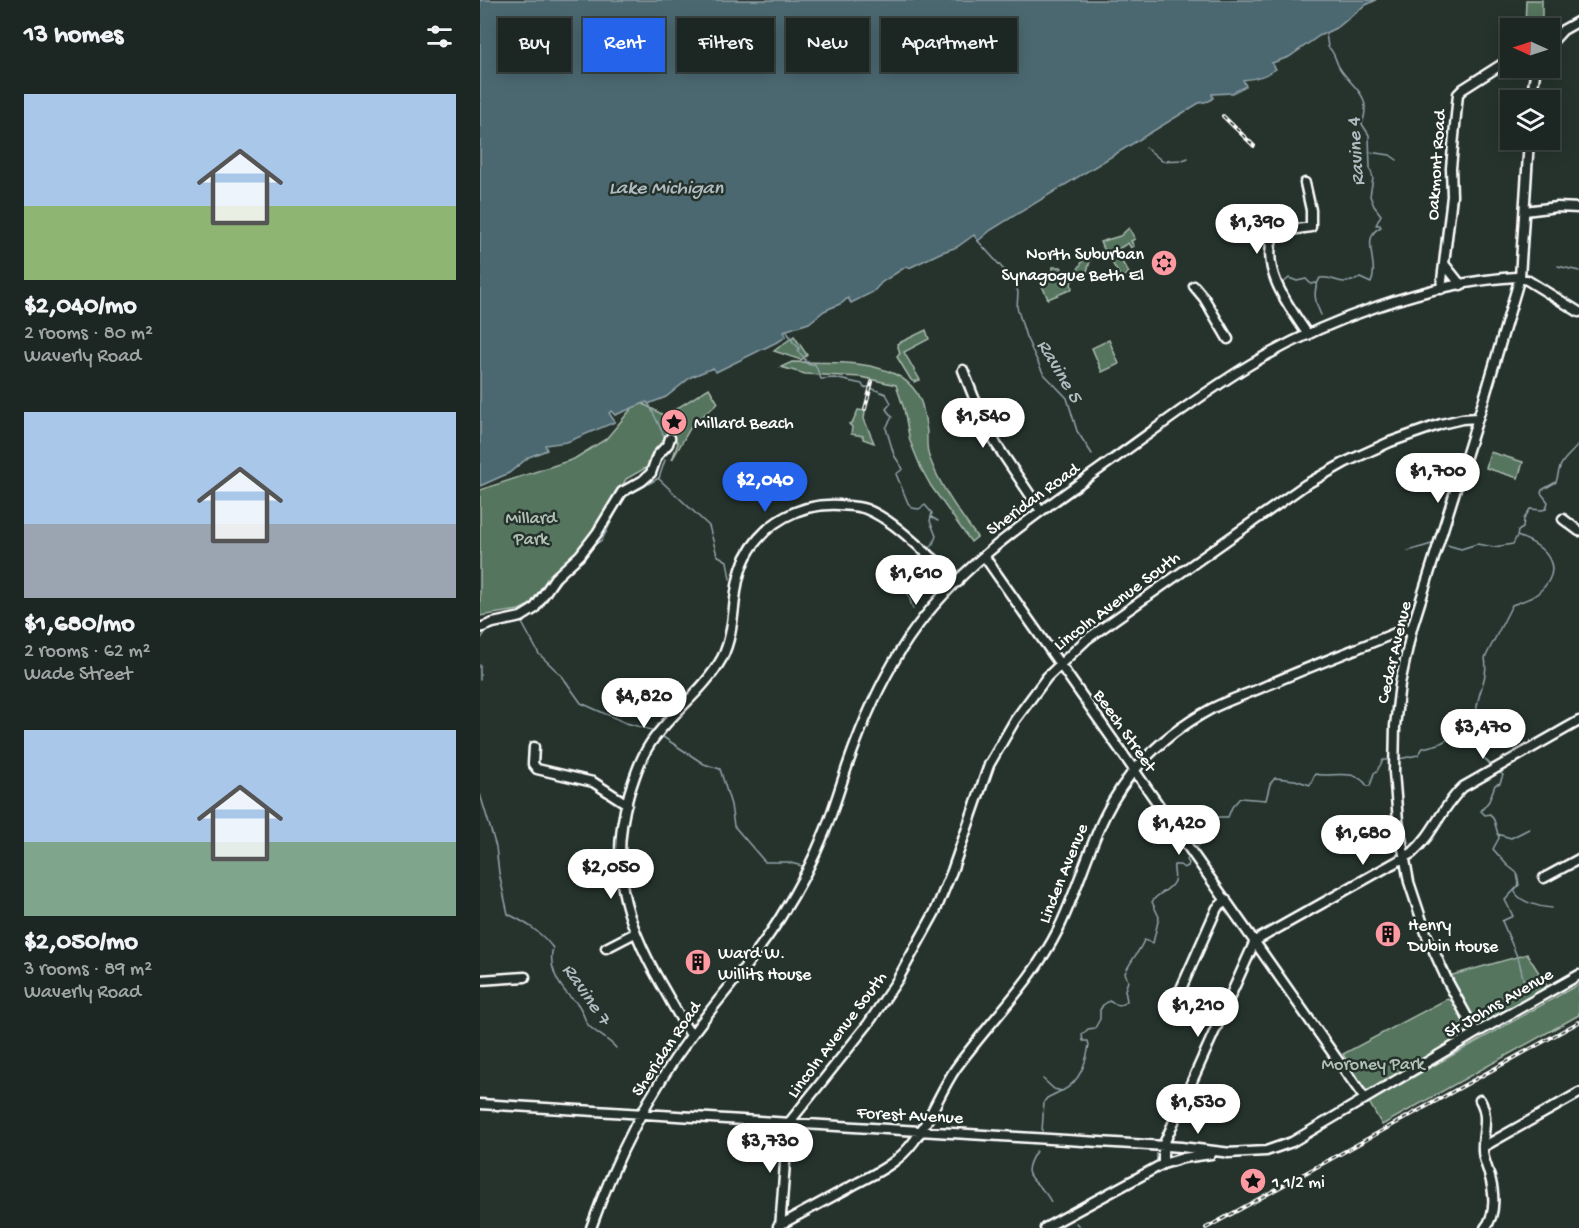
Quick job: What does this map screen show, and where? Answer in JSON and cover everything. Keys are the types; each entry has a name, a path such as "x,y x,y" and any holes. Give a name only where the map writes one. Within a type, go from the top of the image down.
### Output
{"street":[{"path":"1560,33 1579,21"},
{"name":"Oakmont Road","path":"1441,289 1452,196 1451,168 1458,94 1462,88 1500,65"},
{"path":"1528,150 1520,277 1579,312"},
{"path":"1305,183 1311,210 1311,227 1283,231 1273,235 1270,255 1275,283 1308,335"},
{"path":"1525,211 1557,207 1579,208"},
{"path":"1445,265 1461,285"},
{"name":"Sheridan Road","path":"591,1228 609,1181 640,1114 691,1035 758,950 799,886 825,831 854,746 878,692 908,640 928,612 984,555 1011,532 1221,383 1276,351 1358,314 1441,289 1520,277"},
{"name":"Cedar Avenue","path":"1476,1033 1448,982 1427,936 1404,859 1395,782 1395,736 1400,684 1412,628 1520,277"},
{"path":"1194,286 1204,298 1228,339"},
{"path":"963,370 976,404 996,444 1041,510"},
{"name":"Lincoln Avenue South","path":"788,1124 868,1024 898,980 939,902 962,846 980,788 1000,744 1028,700 1059,663 1119,615 1305,484 1346,462 1406,436 1441,424 1477,418"},
{"path":"480,628 521,617 534,609 555,578 580,555 597,533 622,492 651,473 657,456 668,444 670,438"},
{"path":"691,1035 634,933 626,905 620,865 622,830 627,804 646,751 655,736 703,687 716,668 729,638 735,588 746,558 759,538 772,524 796,512 822,505 864,508 882,517 898,529 958,582"},
{"path":"1563,519 1579,531"},
{"name":"Beech Street","path":"984,555 1365,1099"},
{"name":"Linden Avenue","path":"778,1227 896,1160 910,1146 955,1071 1014,998 1042,959 1068,910 1091,844 1109,806 1135,770 1156,748 1176,731 1211,709 1305,669 1412,628"},
{"path":"1163,1164 1164,1146 1255,941 1404,859 1431,833 1449,801 1463,787 1579,722"},
{"path":"534,747 533,764 537,769 593,782 627,804"},
{"path":"1544,878 1579,859"},
{"path":"1176,1000 1217,908 1226,900"},
{"path":"606,948 634,933"},
{"name":"St Johns Avenue","path":"1045,1228 1163,1164 1206,1154 1249,1153 1277,1148 1312,1131 1476,1033 1579,975"},
{"path":"480,980 525,977"},
{"path":"1483,1147 1579,1093"},
{"path":"1480,1100 1486,1115 1483,1147 1493,1191 1492,1215 1487,1227"},
{"name":"Forest Avenue","path":"480,1104 1164,1146 1231,1153"},
{"path":"778,1227 788,1124"}],"green space":[{"path":"1526,0 1542,0 1542,18 1525,18"},
{"path":"1129,228 1135,239 1131,241 1134,246 1131,248 1128,243 1115,251 1129,273 1121,278 1100,242 1120,236"},
{"path":"1087,254 1091,258 1086,275 1081,275 1071,282 1072,289 1048,299 1040,281 1043,277 1053,272 1053,267 1061,267 1067,278 1071,276 1077,271"},
{"path":"926,330 929,339 904,352 920,380 914,382 897,357 900,353 897,344"},
{"path":"794,336 807,355 801,360 774,351"},
{"path":"1109,340 1119,364 1102,372 1092,348"},
{"path":"792,362 847,363 867,366 885,370 901,378 914,389 922,405 928,453 934,470 951,500 977,537 971,542 921,468 910,441 904,409 896,385 861,377 805,374 781,367"},
{"name":"Millard Park","path":"709,388 718,403 692,425 672,460 678,443 674,438 658,446 649,466 626,479 613,503 586,542 531,604 519,610 480,616 480,490 574,459 606,439 638,401 665,416"},
{"path":"858,410 865,411 864,419 874,443 863,439 863,436 851,434 852,427 849,424 853,422"},
{"path":"1490,452 1523,462 1518,478 1486,468"},
{"path":"1527,954 1548,987 1482,1024 1471,1017 1449,976"},
{"path":"1579,984 1579,1015 1382,1125 1369,1102"},
{"name":"Moroney Park","path":"1447,999 1455,1002 1469,1028 1467,1033 1373,1090 1365,1090 1361,1087 1343,1054"}],"water":[{"name":"Lake Michigan","path":"480,0 1376,0 1289,57 1272,63 1276,69 1260,77 1243,80 1246,86 1232,93 1212,94 1213,98 1209,101 1199,103 991,230 978,241 974,235 957,247 909,268 907,266 882,282 873,292 851,303 848,298 824,311 809,323 784,331 786,336 781,340 716,372 713,368 691,377 666,397 615,415 611,411 609,413 615,422 567,442 545,445 547,450 529,457 509,473 480,486"}],"waterway":[{"name":"Ravine 4","path":"1321,315 1315,296 1320,278 1342,282 1360,278 1371,283 1373,276 1371,237 1381,227 1376,225 1381,215 1370,196 1373,178 1370,168 1369,135 1362,124 1365,105 1360,92 1339,67 1334,54 1328,47 1326,33"},
{"path":"1146,148 1154,154"},
{"path":"1369,152 1390,155 1397,160"},
{"path":"1155,155 1162,161 1188,158"},
{"name":"Ravine 5","path":"978,241 1004,270 1014,276 1018,293 1017,307 1026,337 1043,373 1067,398 1077,431 1092,454"},
{"path":"1558,266 1579,271"},
{"path":"1282,284 1289,278 1297,281 1306,279 1311,284 1316,283"},
{"path":"786,330 806,363 815,364 821,379 834,378 862,384 864,388 868,387 886,394 891,403 886,409 892,417 886,428 894,455 903,469 896,474 912,508 919,509 925,505 932,513 930,521 936,536 929,548"},
{"name":"Ravine 7","path":"649,404 665,438"},
{"path":"1492,766 1483,757 1484,752 1476,735 1480,728 1477,709 1485,676 1485,658 1512,605 1538,593 1547,584 1552,567 1544,552 1517,536 1518,531 1523,528 1524,519 1530,509 1546,509 1548,502 1541,493 1542,490 1556,482 1562,463 1579,443"},
{"name":"Ravine 7","path":"527,618 535,615 565,575 583,561 593,546 602,540 624,497 659,478 665,460"},
{"name":"Ravine 7","path":"659,479 709,526 717,555 727,561 730,579"},
{"path":"931,517 938,521"},
{"path":"1447,545 1461,549 1477,544 1494,547 1513,544 1517,536"},
{"path":"1408,551 1435,543"},
{"path":"913,609 908,594 920,554"},
{"name":"Ravine 7","path":"480,640 487,630 520,621"},
{"name":"Ravine 7","path":"521,621 539,654 562,676 581,703 626,723 655,731"},
{"name":"Ravine 7","path":"480,665 480,680"},
{"path":"1399,759 1418,755 1423,748 1439,744 1450,738 1476,735"},
{"name":"Ravine 7","path":"663,737 704,764 720,769 731,805 734,826 765,862 787,862 802,866"},
{"path":"1194,850 1211,834 1204,833 1202,827 1206,823 1216,822 1218,817 1228,817 1232,807 1240,798 1266,800 1270,784 1275,778 1295,780 1310,785 1315,774 1342,774 1356,777 1370,786 1374,773 1383,760 1391,760"},
{"path":"1498,771 1503,775 1500,783 1495,785 1489,801 1481,811 1485,815 1490,814 1494,820 1499,838 1493,849 1517,873 1519,885 1505,900 1513,916 1502,921 1519,961 1524,982"},
{"name":"Ravine 7","path":"480,794 496,847 508,914 532,928 553,948 553,967 561,985 578,1005 590,1027 616,1048"},
{"path":"1497,834 1511,838 1529,829"},
{"path":"1043,1079 1054,1089 1062,1091 1078,1077 1089,1045 1088,1041 1083,1041 1082,1035 1088,1029 1095,1028 1103,1005 1109,1001 1118,1005 1127,1001 1125,990 1128,981 1125,973 1144,940 1153,943 1159,917 1152,902 1172,885 1175,879 1174,865 1184,868 1188,866 1189,856"},
{"path":"1515,892 1525,901 1551,908"},
{"path":"1042,1131 1044,1102 1061,1091"},
{"path":"1036,1151 1030,1161 1029,1174 1051,1202"},
{"path":"1076,1223 1081,1228"}],"railway":[{"path":"1223,116 1254,146"},
{"path":"865,409 872,382"},
{"path":"1206,1228 1579,1022"}],"place":[{"name":"North Suburban Synagogue Beth El","path":"1164,263"},
{"name":"Millard Beach","path":"674,422"},
{"name":"Henry Dubin House","path":"1388,934"},
{"name":"Ward W. Willits House","path":"698,962"},
{"name":"1 1/2 mi","path":"1253,1181"}]}
